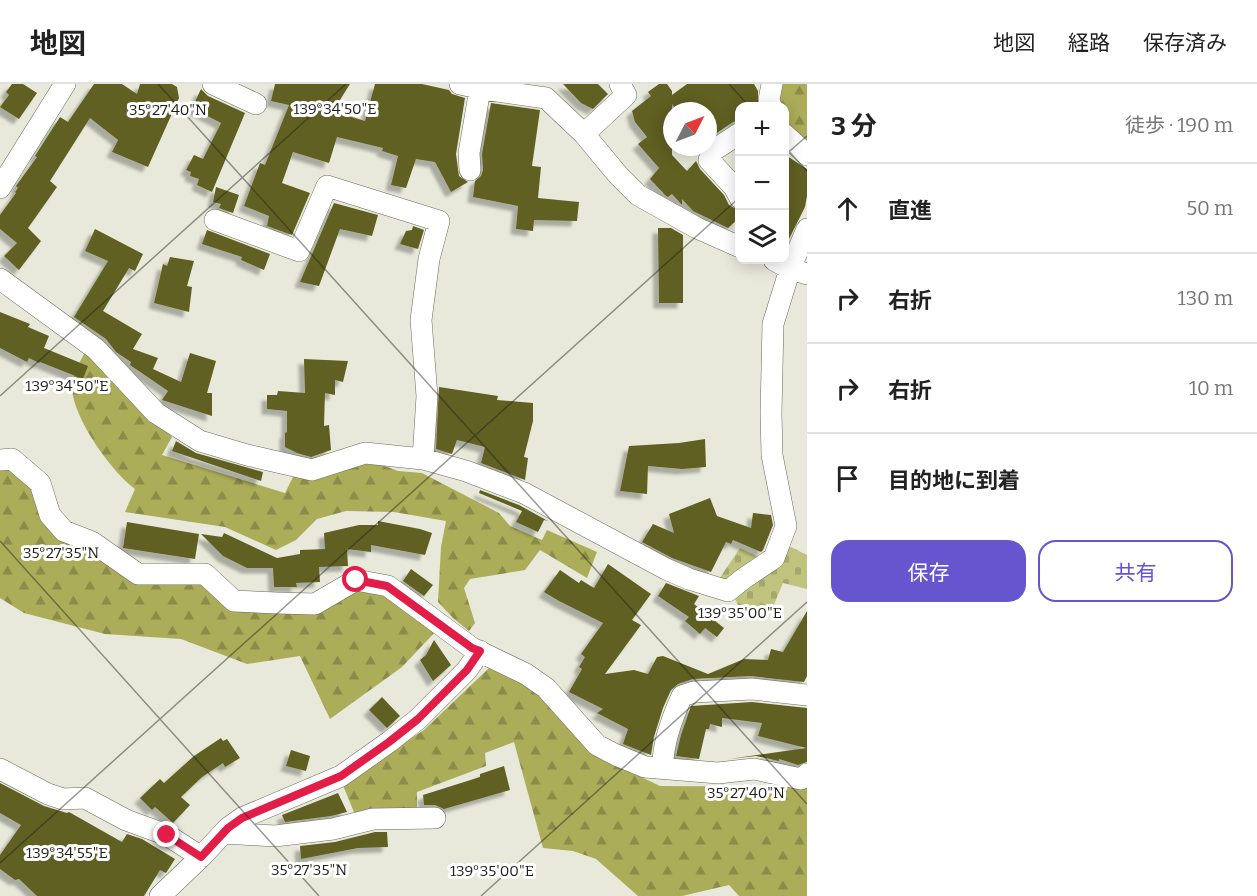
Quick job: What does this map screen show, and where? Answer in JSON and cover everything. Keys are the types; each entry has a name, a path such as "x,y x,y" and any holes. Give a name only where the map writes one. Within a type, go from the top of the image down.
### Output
{"street":[{"path":"0,188 65,84"},
{"path":"213,84 256,104"},
{"path":"584,134 626,95 620,84"},
{"path":"770,102 772,84"},
{"path":"470,170 470,86 546,98 584,134 638,195 697,228 735,241"},
{"path":"735,136 714,150 709,160 735,189"},
{"path":"789,140 807,156"},
{"path":"215,220 299,251 327,186 439,221 429,259 421,320 427,396 423,459"},
{"path":"0,279 96,349 156,413 200,441 312,470 365,453 423,459 466,471 524,493 635,553 689,579 728,591 774,558 786,526 772,455 773,324 790,267 807,229"},
{"path":"0,460 12,459 40,483 50,515 64,531 92,542 138,574 205,574 234,601 315,604 356,580 387,586 472,648 526,674 546,688 597,745 645,766 718,773 754,769 801,779 807,774"},
{"path":"689,579 706,592"},
{"path":"160,896 242,818 341,776 389,742 418,719 467,670 480,651"},
{"path":"663,768 669,728 682,696 694,692 752,689 807,695"},
{"path":"0,769 48,794 63,799 85,798 126,820 167,835 201,857"},
{"path":"224,833 275,836 304,834 373,819 435,818"}],"green space":[{"path":"781,84 807,84 807,146 789,125 789,102 777,101"},
{"path":"86,351 172,437 162,455 285,493 294,475 369,460 398,471 422,473 499,513 510,526 542,540 547,530 597,552 587,578 540,550 525,570 470,579 464,588 475,623 469,631 438,602 441,547 446,521 394,512 346,511 317,519 296,540 276,550 225,527 125,512 135,489 116,471 97,447 76,408 73,396 74,378"},
{"path":"11,466 34,486 45,518 106,556 204,578 233,606 312,611 357,585 385,592 437,630 402,667 330,719 300,656 247,664 181,639 105,634 24,613 0,598 0,467"},
{"path":"785,544 807,555 807,589 783,583 773,607 760,606 742,613 732,593 717,582 740,548 773,564"},
{"path":"490,667 541,693 592,753 660,786 807,787 807,896 739,896 729,885 682,896 638,896 596,859 573,851 543,848 514,742 485,753 486,766 417,792 417,810 356,817 342,783 424,730"}],"building":[{"path":"12,84 23,84 37,93 19,119 0,107 9,95 6,92"},
{"path":"94,84 122,84 137,94 140,84 172,84 177,87 179,98 148,167 112,152 118,140 90,118 50,181 57,187 28,228 41,241 19,270 4,256 17,243 0,229 0,215 16,193 18,188 16,186 37,157 35,156 60,117 68,122"},
{"path":"275,84 350,84 333,111 365,121 375,84 422,84 449,90 452,94 465,98 456,154 459,176 468,182 451,192 435,162 416,159 406,188 391,185 398,156 382,151 383,148 337,137 329,163 293,152 282,183 310,193 292,235 267,226 269,216 244,206 260,163 265,165 289,105 271,101"},
{"path":"563,84 598,84 608,94 593,109 581,103"},
{"path":"659,84 667,84 672,95 687,84 754,84 758,91 758,102 735,102 735,121 717,133 717,102 663,102 663,156 673,156 687,171 696,161 700,169 724,195 729,205 735,208 735,222 728,228 693,211 682,199 682,205 672,194 666,196 650,179 659,168 638,144 647,137 635,122 632,111 651,96 648,92"},
{"path":"201,89 208,96 245,113 212,192 197,185 199,179 190,176 191,172 186,170 194,155 203,159 221,123 192,108"},
{"path":"491,103 540,110 532,166 541,167 538,198 579,202 577,221 534,220 533,231 516,229 518,206 473,197 475,181 481,176 483,170 482,154"},
{"path":"789,157 807,169 805,207 789,239"},
{"path":"216,187 239,195 233,213 219,208 221,204 213,202"},
{"path":"334,203 378,215 372,236 340,229 319,286 300,282"},
{"path":"413,226 424,230 418,249 400,244 406,231 412,230"},
{"path":"658,228 671,228 683,235 683,303 659,303"},
{"path":"95,229 143,254 135,271 129,268 103,311 142,334 133,349 158,358 153,369 181,382 190,353 216,361 207,393 212,393 212,416 162,400 168,391 130,365 131,362 116,352 106,339 74,317 108,261 85,251"},
{"path":"207,230 270,254 264,270 241,260 242,257 202,244"},
{"path":"170,257 194,261 187,286 192,287 189,312 154,303 163,264 167,266"},
{"path":"0,312 30,324 28,327 49,336 44,348 88,366 83,379 29,358 27,362 0,348"},
{"path":"304,359 348,361 343,382 335,380 335,395 325,393 324,426 329,425 331,450 311,457 285,447 287,411 267,409 267,395 277,395 278,391 305,393"},
{"path":"439,387 498,396 497,400 533,403 533,421 524,457 528,458 525,480 481,463 485,447 457,440 452,454 436,449"},
{"path":"705,439 706,467 682,469 648,466 647,494 620,491 629,446"},
{"path":"176,441 196,453 263,472 261,481 172,451"},
{"path":"480,490 519,505 548,521 544,520 538,532 516,522 522,511 479,493"},
{"path":"710,498 717,516 751,528 753,513 771,515 773,525 761,552 733,540 731,544 726,542 711,572 672,558 642,542 653,524 674,533 669,514"},
{"path":"378,521 432,533 425,555 371,545 371,552 347,549 348,566 319,567 320,582 296,583 297,587 274,587 273,568 247,568 223,556 201,534 222,537 224,533 277,558 300,554 300,550 325,549 324,533 359,525 378,525"},
{"path":"127,522 199,534 195,559 123,548"},
{"path":"608,564 651,594 632,620 641,625 605,674 634,670 648,674 657,657 663,656 708,674 744,659 768,660 771,649 783,652 807,611 807,676 804,682 751,676 693,679 678,684 671,690 663,708 651,755 623,744 628,729 597,713 603,709 569,692 582,669 579,667 585,657 581,654 603,623 544,592 560,570 579,583 581,580 594,588"},
{"path":"411,569 433,585 424,596 403,581"},
{"path":"666,583 699,596 694,604 724,628 717,637 705,628 700,634 685,621 689,617 658,596"},
{"path":"434,640 451,665 433,681 420,660 426,655"},
{"path":"382,697 400,716 387,728 369,710"},
{"path":"752,702 807,708 807,762 798,765 779,759 779,761 756,756 729,759 806,748 758,736 762,723 722,718 722,727 710,724 709,729 706,729 699,759 676,756 691,706"},
{"path":"221,738 223,741 227,739 240,758 225,767 223,763 202,777 181,797 190,805 173,823 155,807 152,810 140,798 160,779 164,783 194,756"},
{"path":"291,750 310,756 306,771 286,766"},
{"path":"504,766 510,790 444,809 435,805 424,805 423,795 480,777 480,774"},
{"path":"0,783 44,806 69,812 122,842 127,834 142,839 175,859 166,873 160,870 144,896 37,896 19,879 15,880 0,869 0,855 21,825 0,813"},
{"path":"338,793 347,812 285,822 282,815"},
{"path":"375,832 387,832 388,847 358,848 301,859 300,846 335,842"}],"route":[{"path":"167,835 201,857 228,828 242,818 341,776 418,719 467,670 480,651 472,648 387,586 356,580"}]}
